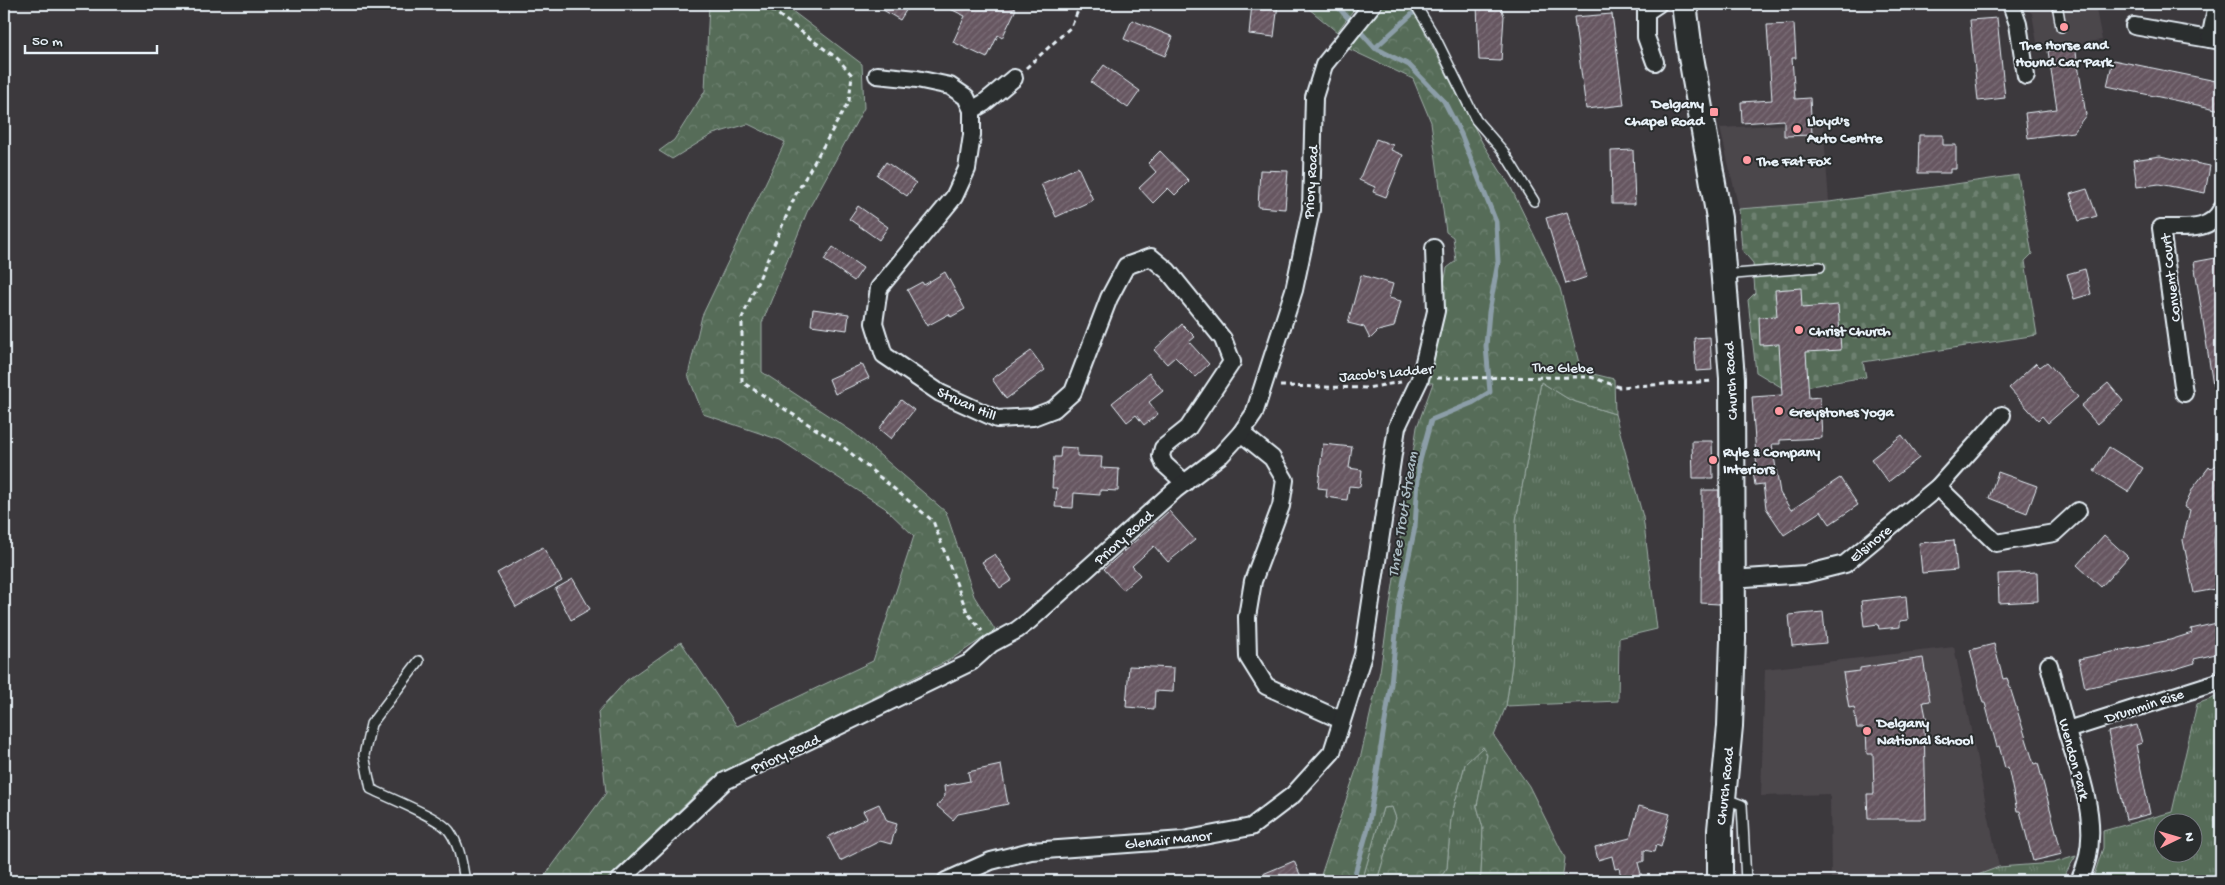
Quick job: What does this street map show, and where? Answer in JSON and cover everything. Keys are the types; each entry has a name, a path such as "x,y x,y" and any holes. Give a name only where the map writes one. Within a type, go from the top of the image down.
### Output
{"main road":[{"name":"Church Road","path":"1684,4 1718,218 1732,387 1731,579 1733,640 1731,717 1720,830 1720,881"}],"street":[{"path":"1655,62 1646,37 1646,12 1658,4"},
{"path":"2010,4 2018,24 2026,76"},
{"path":"2134,26 2216,40 2217,4"},
{"name":"Priory Road","path":"619,881 725,781 971,662 991,644 1017,630 1058,597 1108,548 1220,455 1241,433 1254,414 1294,290 1311,210 1314,97 1324,65 1370,6"},
{"path":"877,75 917,79 950,86 966,97 972,110 984,103 1014,78"},
{"name":"Struan Hill","path":"972,110 972,135 967,169 954,197 879,288 874,323 884,355 940,393 997,419 1033,418 1054,409 1073,392 1109,298 1126,266 1151,257 1168,270 1223,339 1232,362 1188,428 1163,448 1161,456 1164,464 1185,483"},
{"name":"Convent Court","path":"2184,393 2162,228 2200,228 2218,216 2221,210"},
{"name":"Glenair Manor","path":"946,881 991,861 1031,851 1183,840 1251,827 1293,795 1332,752 1363,655 1397,427 1420,379 1436,311 1434,248"},
{"name":"Elsinore","path":"1731,579 1804,574 1845,564 1938,487 2002,415"},
{"path":"1241,433 1272,458 1285,480 1281,506 1254,581 1247,617 1248,656 1266,686 1341,720"},
{"path":"1938,487 1996,543 2054,533 2078,511"},
{"name":"Wendon Park","path":"2049,665 2087,795 2091,837 2086,868 2079,881"},
{"name":"Drummin Rise","path":"2067,730 2221,681"}],"lane":[{"path":"1415,4 1476,120 1503,151 1534,201"},
{"path":"2057,4 2061,27"},
{"path":"1723,275 1820,267"},
{"path":"418,661 371,724 364,756 371,789 428,816 450,831 458,848 465,881"},
{"path":"1723,798 1742,805 1746,881"}],"path":[{"path":"764,4 838,59 852,75 849,101 796,194 742,318 742,382 841,445 933,521 967,612 991,644"},
{"path":"1014,78 1071,28 1081,4"},
{"name":"Jacob's Ladder","path":"1264,385 1367,388 1420,379 1481,376 1505,377"},
{"name":"The Glebe","path":"1505,377 1592,377 1619,387 1710,382"}],"shaded area":[{"name":"The Horse and Hound Car Park","path":"2023,4 2095,4 2102,40 2038,49 2032,13 2023,8"},
{"path":"1823,122 1829,202 1739,209 1720,128"},
{"name":"Delgany National School","path":"1954,647 1999,867 1962,881 1831,881 1830,794 1761,796 1765,669"}],"green space":[{"path":"709,4 783,4 862,64 864,108 807,212 762,323 762,372 853,432 946,512 974,596 995,630 953,658 713,778 605,881 541,881 606,793 598,712 627,680 681,642 737,726 873,661 914,536 885,508 780,440 703,414 688,375 702,316 785,142 748,124 713,134 672,159 659,151 674,140 705,91"},
{"path":"1303,4 1358,4 1337,32"},
{"path":"1383,4 1407,4 1418,19 1483,144 1510,186 1560,288 1581,371 1614,379 1615,414 1570,400 1541,382 1516,520 1515,621 1512,664 1506,706 1494,736 1529,786 1565,858 1562,881 1478,881 1481,875 1483,828 1477,806 1487,755 1483,747 1465,764 1451,818 1447,868 1438,881 1377,881 1396,818 1392,807 1383,808 1362,881 1319,881 1361,755 1380,671 1417,427 1433,383 1423,383 1428,369 1447,268 1456,261 1453,237 1446,232 1431,122 1413,79 1349,49"},
{"path":"2018,175 2032,254 2025,261 2037,335 1863,362 1866,377 1786,390 1756,372 1748,300 1755,293 1753,263 1742,250 1739,209 1829,202"},
{"path":"1541,382 1570,400 1615,414 1643,517 1657,629 1619,638 1618,701 1506,706 1512,664 1515,621 1516,520"},
{"path":"2221,695 2221,854 2213,881 2092,881 2103,848 2103,831 2152,818 2152,862 2202,862 2202,812 2172,812 2197,704"},
{"path":"1483,746 1487,755 1477,806 1483,828 1481,875 1478,881 1438,881 1447,868 1451,818 1465,764"},
{"path":"1392,807 1396,818 1377,881 1362,881 1383,808"},
{"path":"2076,856 2061,881 1962,881 1999,867 2053,863"}],"building":[{"path":"873,4 910,4 900,20"},
{"path":"940,4 1004,4 1016,9 1002,38 998,35 987,58 953,42 965,16"},
{"path":"1252,4 1278,4 1274,37 1249,34"},
{"path":"1477,4 1500,4 1504,16 1501,61 1479,60"},
{"path":"1612,14 1624,105 1586,109 1574,17"},
{"path":"1997,18 2005,98 1978,101 1970,20"},
{"path":"1132,20 1173,37 1165,56 1124,39"},
{"path":"1794,24 1796,58 1792,58 1795,99 1810,98 1812,135 1784,136 1784,120 1742,123 1741,102 1772,100 1767,25"},
{"path":"2075,46 2086,115 2073,132 2028,138 2025,113 2057,109 2048,51"},
{"path":"2113,60 2221,82 2221,110 2107,86"},
{"path":"1104,65 1140,91 1128,108 1091,82"},
{"path":"1919,135 1943,135 1943,145 1956,145 1956,169 1950,169 1950,173 1918,173"},
{"path":"1376,139 1393,145 1391,150 1403,155 1386,197 1373,192 1375,187 1359,180"},
{"path":"1633,150 1635,204 1612,204 1611,151"},
{"path":"1160,151 1189,181 1175,195 1168,188 1153,203 1139,188 1156,172 1148,163"},
{"path":"2160,156 2210,166 2205,193 2159,184 2137,187 2133,160"},
{"path":"886,162 916,183 907,196 877,175"},
{"path":"1078,167 1093,200 1056,217 1041,184"},
{"path":"1260,170 1288,171 1285,209 1258,207"},
{"path":"2087,189 2097,216 2079,221 2070,194"},
{"path":"858,206 888,227 879,240 849,219"},
{"path":"1567,212 1587,277 1566,284 1546,218"},
{"path":"833,247 863,268 854,281 824,260"},
{"path":"2221,257 2221,385 2213,386 2194,262"},
{"path":"2085,269 2091,294 2074,299 2067,274"},
{"path":"945,272 965,309 951,317 949,314 927,326 907,290 922,282 924,285"},
{"path":"1361,275 1393,284 1389,298 1401,301 1394,327 1378,331 1370,339 1364,327 1348,323"},
{"path":"1801,288 1802,308 1838,305 1841,350 1806,352 1809,398 1820,397 1822,438 1780,440 1780,444 1772,444 1780,493 1791,510 1840,478 1858,505 1830,524 1821,511 1784,535 1766,508 1763,484 1755,485 1753,471 1757,471 1752,397 1782,395 1779,344 1760,345 1759,317 1777,316 1775,290"},
{"path":"813,309 849,314 847,330 811,325"},
{"path":"1182,324 1195,337 1189,342 1209,364 1195,377 1175,357 1167,364 1154,350"},
{"path":"1710,337 1712,370 1696,371 1694,338"},
{"path":"1031,351 1045,370 1006,399 992,379"},
{"path":"2047,362 2078,397 2048,423 2042,416 2038,420 2009,388 2036,363 2040,367"},
{"path":"862,364 869,378 835,394 829,379"},
{"path":"1149,373 1163,391 1149,402 1158,414 1144,425 1136,415 1127,422 1112,403"},
{"path":"2108,383 2123,401 2097,424 2081,406"},
{"path":"901,400 914,410 891,439 879,429"},
{"path":"1902,435 1919,458 1888,482 1871,459"},
{"path":"1692,441 1712,441 1713,478 1693,478"},
{"path":"1323,444 1352,447 1349,468 1362,470 1360,487 1349,486 1347,500 1326,497 1327,489 1318,488"},
{"path":"1061,447 1077,448 1077,456 1102,457 1101,468 1119,469 1118,491 1100,490 1100,495 1074,493 1073,508 1055,507 1057,488 1052,488 1054,457 1060,457"},
{"path":"2109,447 2143,468 2128,492 2094,471"},
{"path":"2221,461 2221,506 2214,542 2221,588 2194,593 2183,540 2190,510 2184,507 2193,488 2209,467 2211,469"},
{"path":"1998,472 2037,486 2027,513 1989,498"},
{"path":"1702,490 1719,490 1719,604 1701,603"},
{"path":"1169,511 1195,540 1168,562 1154,546 1132,566 1140,575 1123,590 1104,569"},
{"path":"2104,535 2128,557 2101,587 2077,565"},
{"path":"1954,540 1957,570 1922,573 1919,543"},
{"path":"543,547 562,581 516,607 497,573"},
{"path":"995,554 1012,580 1000,588 982,562"},
{"path":"2037,572 2038,601 1999,603 1998,574"},
{"path":"573,579 590,609 571,620 555,589"},
{"path":"1906,596 1908,620 1900,621 1900,627 1879,629 1878,624 1864,626 1861,601"},
{"path":"1823,612 1826,643 1792,646 1789,615"},
{"path":"2221,622 2221,649 2216,650 2216,654 2194,659 2195,663 2172,670 2085,688 2079,659 2170,640 2192,633 2191,629"},
{"path":"1994,644 2003,679 2007,678 2034,764 2038,763 2062,854 2033,861 2020,811 2017,811 2008,767 2005,768 1999,746 1997,747 1985,703 1983,703 1970,650"},
{"path":"1923,658 1930,701 1923,702 1927,722 1924,722 1926,819 1868,819 1867,794 1874,794 1873,754 1867,754 1866,728 1857,728 1854,707 1849,708 1843,673 1860,671 1860,668"},
{"path":"1129,666 1174,668 1173,692 1155,691 1154,709 1126,707"},
{"path":"2137,725 2142,743 2136,745 2150,814 2126,820 2108,732"},
{"path":"1001,765 1008,804 958,814 953,820 937,806 945,796 944,786 970,781 968,772"},
{"path":"879,804 887,821 897,824 891,844 880,841 840,861 828,837 867,818 863,811"},
{"path":"1639,806 1670,814 1661,847 1656,845 1654,852 1644,850 1644,861 1638,863 1643,881 1622,881 1619,868 1615,869 1612,856 1598,860 1595,847 1630,838"},
{"path":"1294,861 1303,881 1246,881"}],"waterway":[{"name":"Three Trout Stream","path":"1339,4 1339,8 1375,48 1409,65 1444,101 1461,134 1496,222 1498,262 1489,312 1486,346 1490,392 1472,403 1431,420 1419,464 1415,527 1399,603 1391,684 1368,828 1353,881"},
{"path":"1375,48 1423,4"}],"place":[{"name":"The Horse and Hound Car Park","path":"2064,27"},
{"name":"Delgany Chapel Road","path":"1714,112"},
{"name":"Lloyd's Auto Centre","path":"1797,129"},
{"name":"The Fat Fox","path":"1747,160"},
{"name":"Christ Church","path":"1799,330"},
{"name":"Greystones Yoga","path":"1779,411"},
{"name":"Ryle & Company Interiors","path":"1713,460"},
{"name":"Delgany National School","path":"1867,731"}]}
